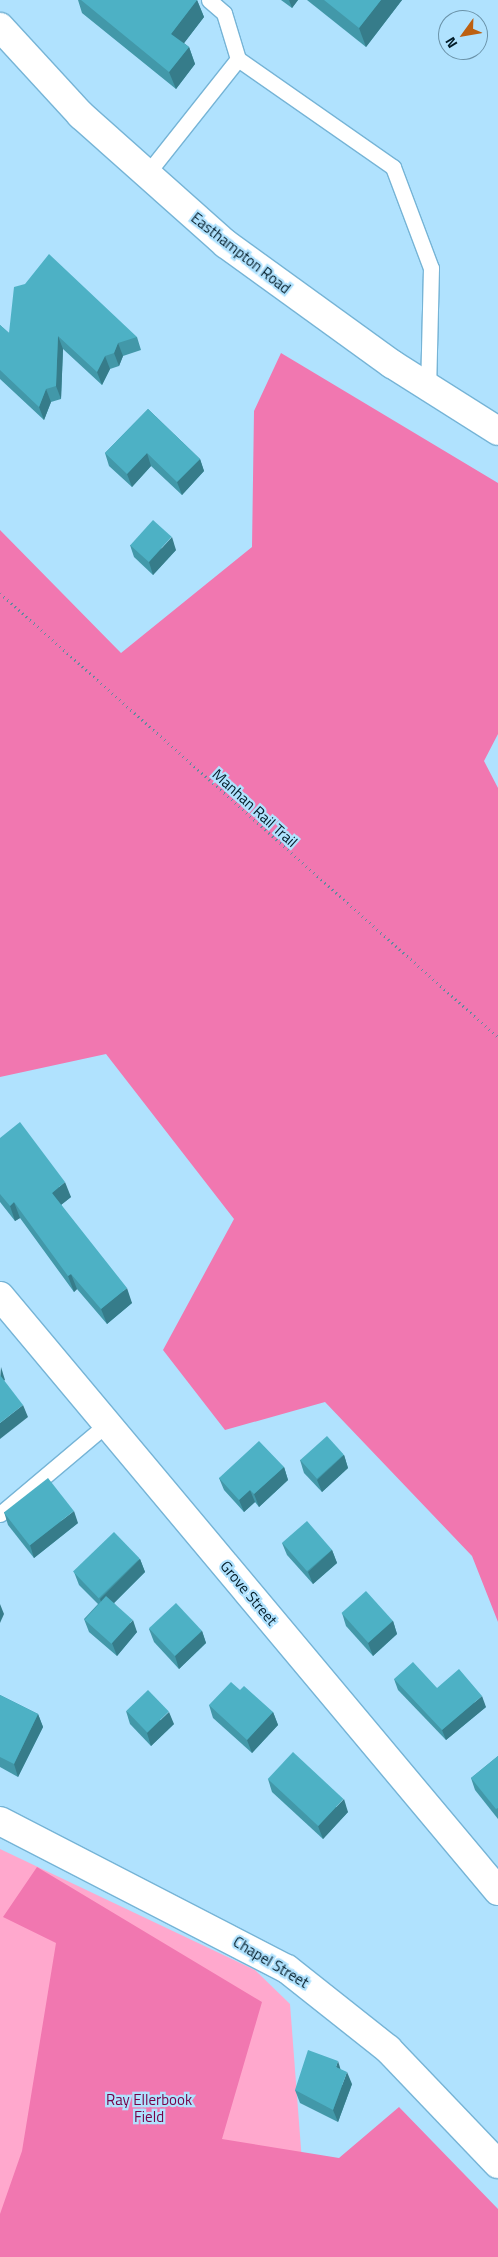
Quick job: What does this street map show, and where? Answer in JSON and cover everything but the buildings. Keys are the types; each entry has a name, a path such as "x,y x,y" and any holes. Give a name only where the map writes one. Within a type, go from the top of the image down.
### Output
{"main road":[{"name":"Easthampton Road","path":"4,39 146,175 276,283 428,387 498,431"},
{"name":"Grove Street","path":"0,1296 498,1891"},
{"name":"Chapel Street","path":"0,1821 287,1969 388,2049 498,2164"}],"lane":[{"path":"209,0 224,13 238,59 392,167 431,268 428,387"},
{"path":"146,175 238,59"},
{"path":"0,1514 107,1424"}],"path":[{"name":"Manhan Rail Trail","path":"0,592 498,1037"}],"green space":[{"path":"281,353 498,483 498,734 484,761 498,788 498,1622 472,1556 325,1402 225,1430 163,1350 234,1219 106,1054 0,1077 0,530 121,653 252,547 254,411"},
{"name":"Ray Ellerbook Field","path":"0,1849 255,1970 290,2004 304,2188 0,2257"},
{"name":"Ray Ellerbook Field","path":"37,1867 262,2002 222,2139 339,2158 399,2107 498,2209 498,2257 0,2257 0,2214 22,2151 56,1943 3,1917"}]}
